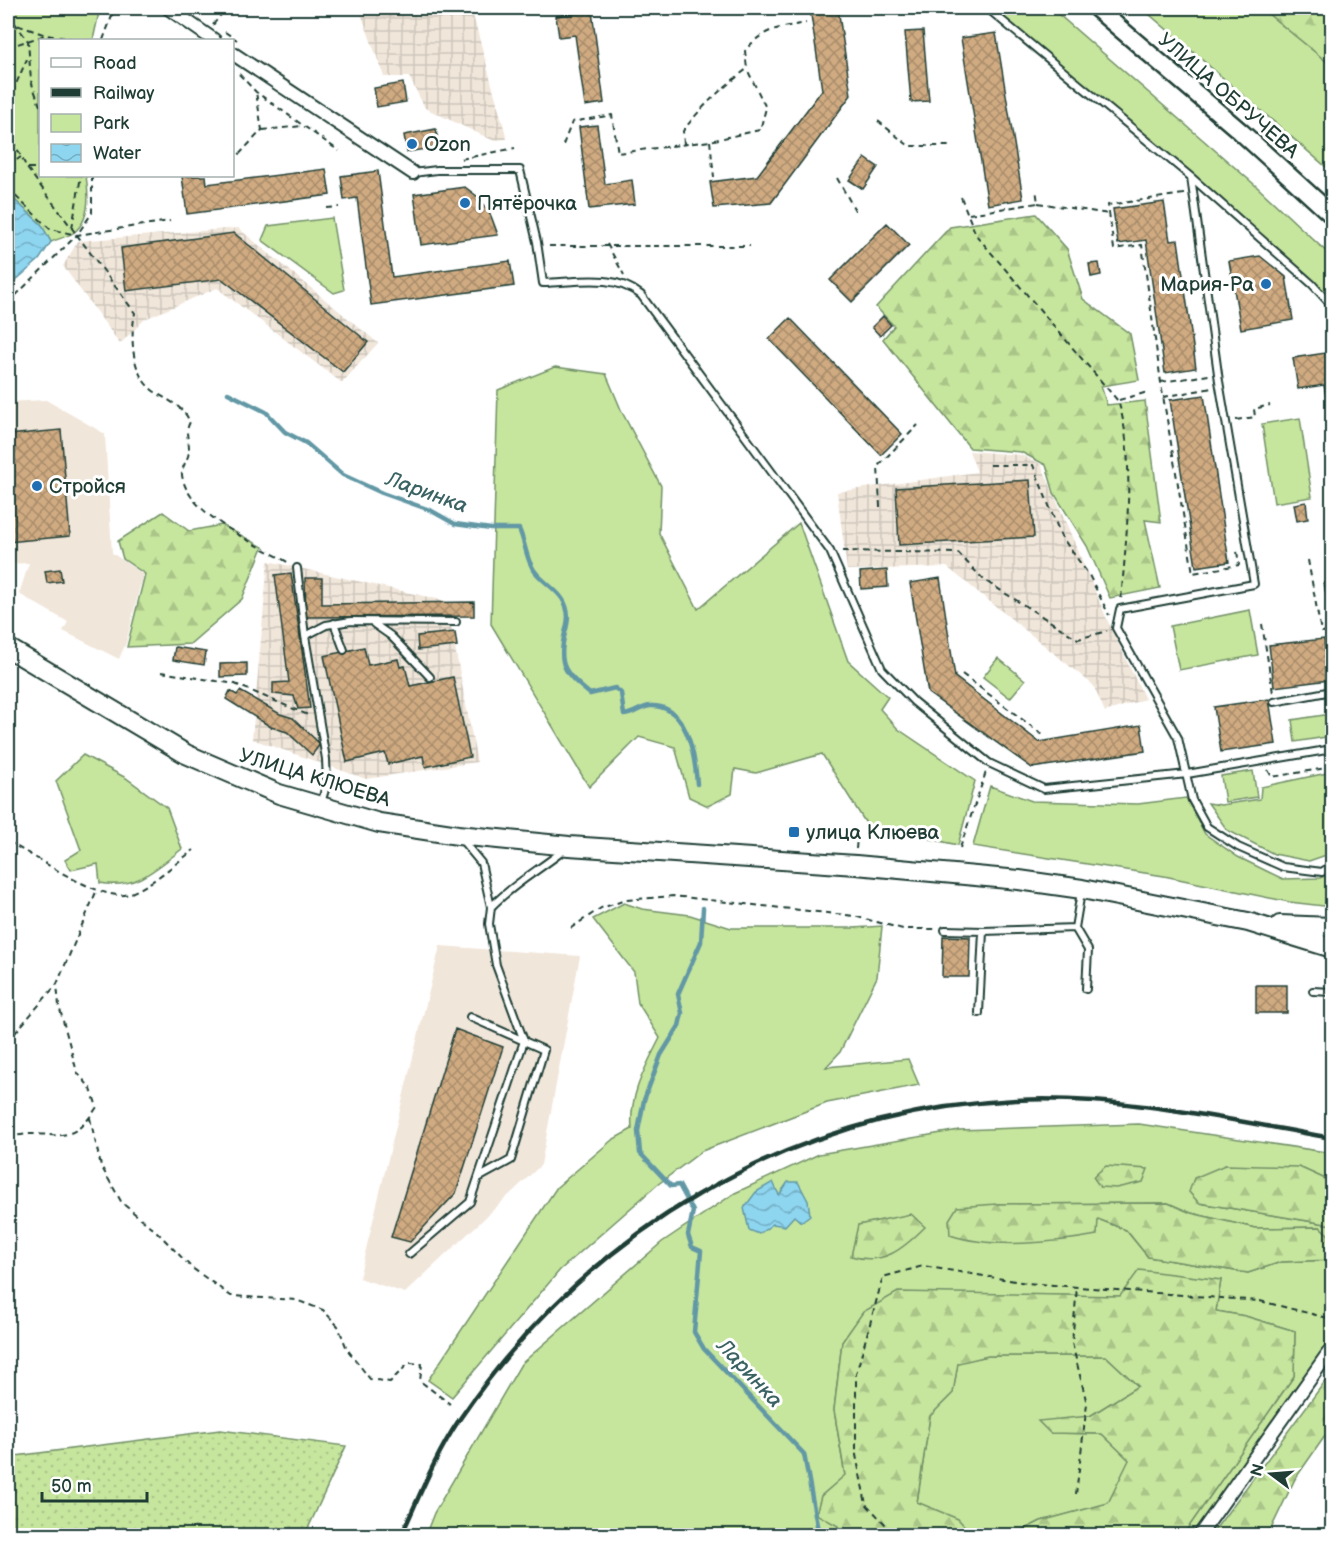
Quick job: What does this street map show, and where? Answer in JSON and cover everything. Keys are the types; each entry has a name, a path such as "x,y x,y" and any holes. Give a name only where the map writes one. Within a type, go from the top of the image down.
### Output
{"main road":[{"name":"УЛИЦА КЛЮЕВА","path":"8,648 186,754 234,776 320,806 379,823 458,835 569,846 856,865 1019,880 1082,889 1248,922 1332,948"},
{"name":"УЛИЦА КЛЮЕВА","path":"1248,922 1332,927"}],"street":[{"path":"168,8 210,37"},
{"name":"УЛИЦА ОБРУЧЕВА","path":"1096,8 1240,131 1332,215"},
{"path":"234,54 413,173"},
{"path":"1199,1536 1332,1348"}],"lane":[{"path":"987,8 1191,177 1312,284 1332,306"},
{"path":"413,173 437,170 520,170 538,246 543,283 614,281 629,286 641,296 830,551 882,669 914,702 989,764 1044,789 1187,774 1332,749"},
{"path":"1191,177 1226,422 1254,584 1120,609 1116,628 1178,738 1192,800 1207,827 1238,847 1283,867 1322,872 1332,865"},
{"path":"297,567 327,783 320,806"},
{"path":"306,636 326,625 351,621 371,623 456,622"},
{"path":"334,623 344,650"},
{"path":"371,623 391,636 430,676"},
{"path":"1274,702 1332,691"},
{"path":"409,1254 470,1202 524,1041 496,965 489,924 492,907 481,863 458,835"},
{"path":"492,907 513,885 542,868 569,846"},
{"path":"1082,889 1075,928 1088,950 1086,989"},
{"path":"945,930 1075,928"},
{"path":"979,1013 983,930"},
{"path":"1313,991 1332,992"},
{"path":"470,1017 544,1050 511,1160 479,1177"}],"path":[{"path":"103,39 115,8"},
{"path":"210,37 214,24 226,8"},
{"path":"8,14 28,40 31,81 39,103"},
{"path":"206,18 214,24"},
{"path":"8,22 46,35 73,39"},
{"path":"563,145 572,122 612,115 618,153 710,141 760,130 766,108 747,69 745,51 757,36 773,29 806,23"},
{"path":"223,30 243,44"},
{"path":"8,47 46,35"},
{"path":"46,35 51,39"},
{"path":"8,102 29,57"},
{"path":"684,144 683,131 695,115 725,86 747,69"},
{"path":"234,70 256,92 339,151"},
{"path":"8,79 16,83"},
{"path":"256,92 262,130"},
{"path":"878,121 909,146 953,146"},
{"path":"234,160 262,130 303,126"},
{"path":"8,131 27,168 135,313 131,333 135,362 141,375 152,390 173,402 186,414 190,422 185,432 190,450 181,472 185,491 222,525 297,567"},
{"path":"710,141 714,177"},
{"path":"458,159 515,148"},
{"path":"8,151 14,162"},
{"path":"8,166 21,157"},
{"path":"27,168 39,168"},
{"path":"72,228 81,177"},
{"path":"8,303 77,235 92,213 92,177"},
{"path":"837,178 857,214"},
{"path":"8,189 50,229 77,235 170,221"},
{"path":"1036,189 1038,203"},
{"path":"1187,194 1108,205 1109,214 1114,249 1142,245 1163,397 1192,573 1239,565 1235,542"},
{"path":"961,197 975,235 1118,400 1126,423 1128,529 1120,609"},
{"path":"968,214 1038,203 1109,214"},
{"path":"327,208 339,207"},
{"path":"607,244 629,286"},
{"path":"538,246 607,244 750,246"},
{"path":"1161,382 1209,375"},
{"path":"1163,397 1212,388"},
{"path":"1118,400 1148,392"},
{"path":"1226,422 1255,417 1254,409 1270,405"},
{"path":"880,507 878,466 918,425"},
{"path":"830,551 958,553 984,580 1078,639 1116,628 1089,575 1061,536 1033,465 990,465"},
{"path":"1308,560 1321,632 1332,631"},
{"path":"1262,624 1274,702"},
{"path":"161,672 235,684 319,720"},
{"path":"962,674 1043,735"},
{"path":"960,848 989,764"},
{"path":"1265,769 1272,777 1332,767"},
{"path":"8,842 96,892 126,895 155,879 194,850"},
{"path":"8,1041 57,984 96,892"},
{"path":"570,928 601,908 626,900 674,896 854,916 903,929 945,930"},
{"path":"8,1138 46,1133 66,1136 86,1124 97,1107 91,1089 77,1072 59,1006 57,984"},
{"path":"90,1118 100,1166 122,1203 158,1232 192,1268 231,1296 296,1300 323,1310 338,1326 347,1349 370,1379 390,1382 409,1363 422,1364 420,1381 450,1404"},
{"path":"903,1536 887,1526 866,1504 856,1455 856,1374 883,1277 923,1266 1027,1282 1260,1300 1332,1319"},
{"path":"1076,1494 1087,1404 1072,1344 1077,1286"},
{"path":"1324,1536 1332,1520"}],"shaded area":[{"path":"359,8 471,8 507,139 492,140 425,108 409,77 384,77"},
{"path":"238,228 378,343 342,383 217,288 145,319 120,344 63,266 78,241"},
{"path":"46,400 105,434 112,553 143,574 126,643 119,659 63,631 68,622 19,594 29,563 8,564 8,402"},
{"path":"969,451 1021,455 1041,464 1109,624 1145,699 1105,712 1093,685 947,567 847,570 837,492 977,472"},
{"path":"268,561 446,601 477,762 366,779 252,739"},
{"path":"440,946 580,956 541,1165 405,1293 359,1278"}],"green space":[{"path":"8,8 100,8 93,39 39,39 39,177 86,177 87,207 83,222 71,234 51,242 41,224 8,194"},
{"path":"992,8 1051,8 1255,185 1332,257 1332,300"},
{"path":"1142,8 1261,8 1332,66 1332,172"},
{"path":"1261,8 1332,8 1332,66"},
{"path":"1036,214 1067,249 1083,299 1130,334 1139,380 1101,386 1107,405 1145,401 1161,522 1145,520 1160,588 1110,598 1087,546 1054,493 1046,465 1021,452 970,448 883,339 894,326 876,307 950,227"},
{"path":"332,218 344,290 334,293 262,240 268,226"},
{"path":"555,367 606,374 622,412 661,486 659,533 698,609 799,523 848,661 888,697 880,709 898,729 975,781 958,845 867,825 822,754 756,773 735,769 732,794 708,806 689,797 675,747 639,737 589,787 491,624 498,390"},
{"path":"1300,418 1312,497 1274,503 1262,424"},
{"path":"163,512 189,531 222,525 263,547 242,599 190,644 127,647 145,574 123,559 118,541"},
{"path":"1250,610 1258,655 1179,670 1170,626"},
{"path":"998,658 1025,680 1010,698 983,677"},
{"path":"1330,714 1332,736 1295,742 1292,720"},
{"path":"83,755 126,778 167,808 182,849 144,876 124,883 100,883 98,864 71,870 65,860 81,850 56,781"},
{"path":"1253,771 1257,797 1225,802 1221,776"},
{"path":"1332,772 1332,853 1309,861 1274,854 1227,830 1208,803 1221,805 1260,799 1261,787"},
{"path":"990,786 1032,801 1138,804 1186,798 1205,834 1238,857 1283,879 1320,878 1332,873 1332,907 1289,902 1164,876 973,846"},
{"path":"624,903 642,909 690,915 731,928 882,926 877,977 840,1052 826,1067 908,1059 919,1085 827,1103 702,1151 657,1185 560,1270 452,1397 428,1380 557,1187 612,1140 632,1129 636,1093 660,1038 638,1003 634,972 593,919"},
{"path":"1139,1124 1332,1153 1332,1182 1299,1167 1199,1203 1332,1225 1332,1238 1320,1227 1255,1228 1191,1213 1168,1203 997,1204 1098,1219 1126,1230 1148,1257 1248,1273 1281,1262 1332,1260 1332,1337 1192,1535 1183,1535 1294,1376 1295,1331 1245,1316 1216,1311 1221,1280 1120,1296 1011,1295 863,1313 842,1342 834,1410 845,1476 821,1496 838,1526 838,1535 425,1536 434,1513 521,1364 662,1242 735,1193 819,1154 959,1130"},
{"path":"1225,1165 1299,1167 1332,1182 1332,1225 1199,1203 1189,1192 1194,1178"},
{"path":"1106,1166 1148,1169 1143,1182 1116,1188 1100,1187 1093,1177"},
{"path":"1168,1203 1191,1213 1255,1228 1320,1227 1332,1238 1332,1260 1281,1262 1248,1273 1148,1257 1126,1230 1098,1219 1097,1235 1062,1240 1004,1243 950,1235 949,1220 957,1207 997,1204"},
{"path":"911,1214 925,1227 892,1254 873,1259 851,1256 858,1225"},
{"path":"1139,1270 1221,1280 1216,1311 1245,1316 1295,1331 1294,1376 1183,1535 1013,1535 1041,1521 1108,1503 1129,1460 1102,1434 1050,1433 1038,1421 1090,1416 1138,1386 1106,1356 988,1356 958,1363 953,1393 930,1416 917,1502 958,1519 972,1534 838,1535 838,1526 816,1514 821,1496 845,1475 834,1410 842,1342 863,1312 898,1292 1120,1296"},
{"path":"988,1356 1106,1356 1138,1386 1090,1416 1050,1433 1102,1434 1130,1460 1108,1504 1041,1521 1013,1535 967,1536 971,1534 917,1503 930,1416 953,1393 958,1362"},
{"path":"1332,1372 1332,1426 1295,1479 1268,1535 1211,1535"},
{"path":"220,1430 346,1446 305,1535 8,1535 8,1457"}],"water":[{"path":"8,194 41,224 51,242 39,260 8,287"},
{"path":"773,1182 779,1195 788,1182 798,1182 808,1201 810,1215 801,1222 794,1216 785,1226 773,1224 759,1234 749,1230 744,1208 756,1192"}],"building":[{"path":"810,8 838,8 851,95 771,203 714,208 710,182 757,176 822,90"},
{"path":"592,11 604,103 585,106 575,35 559,37 556,16"},
{"path":"923,31 929,101 911,102 905,32"},
{"path":"996,33 1023,199 988,205 961,38"},
{"path":"403,83 406,102 377,107 374,88"},
{"path":"597,125 605,184 632,180 635,204 589,209 579,127"},
{"path":"436,129 439,147 407,152 404,135"},
{"path":"865,158 878,167 863,189 849,180"},
{"path":"326,169 330,195 187,214 182,177 206,177 207,184"},
{"path":"378,171 392,277 510,261 514,286 371,305 357,198 344,200 341,176"},
{"path":"465,187 478,197 491,216 498,235 421,245 414,194"},
{"path":"1164,202 1170,241 1178,240 1196,368 1165,373 1146,240 1118,244 1113,209"},
{"path":"887,223 909,245 852,302 830,280"},
{"path":"234,233 368,342 343,372 222,279 126,291 121,248"},
{"path":"1260,256 1286,277 1293,320 1241,329 1229,261"},
{"path":"1099,263 1101,275 1091,277 1089,264"},
{"path":"883,316 891,325 880,336 872,327"},
{"path":"790,318 902,434 881,455 769,339"},
{"path":"1332,352 1332,435 1324,385 1298,389 1293,358"},
{"path":"1204,395 1229,562 1196,567 1170,400"},
{"name":"Стройся","path":"61,430 70,536 8,542 8,435"},
{"path":"1030,480 1034,537 899,545 896,488"},
{"path":"1306,502 1308,519 1297,521 1294,504"},
{"path":"60,569 62,581 47,583 45,571"},
{"path":"887,570 888,587 861,589 860,572"},
{"path":"291,573 310,708 298,709 294,696 273,694 273,683 289,682 275,575"},
{"path":"305,578 322,578 322,604 474,602 474,616 306,617"},
{"path":"940,578 955,677 1039,742 1141,725 1145,751 1032,768 928,693 910,583"},
{"path":"1332,581 1332,627 1324,583"},
{"path":"455,632 457,646 418,650 417,636"},
{"path":"1324,639 1329,680 1274,687 1269,645"},
{"path":"175,647 206,652 204,665 173,660"},
{"path":"364,647 368,665 398,659 400,667 405,666 410,686 453,677 470,757 425,767 423,756 388,764 385,753 347,762 324,656"},
{"path":"247,663 247,676 220,677 220,664"},
{"path":"230,691 237,695 240,691 280,714 293,718 320,744 312,755 287,732 271,727 226,699"},
{"path":"1269,699 1276,744 1221,752 1214,707"},
{"path":"943,936 970,937 969,977 942,977"},
{"path":"1256,985 1287,985 1287,1013 1256,1013"},
{"path":"455,1029 503,1047 456,1193 410,1242 391,1237"}],"waterway":[{"name":"Ларинка","path":"228,393 266,412 285,432 306,443 343,475 382,493 430,510 455,524 491,529 519,529 534,570 563,599 568,612 562,653 565,668 569,674 590,694 615,688 621,693 624,715 650,706 663,708 673,714 687,734 697,784"},
{"name":"Ларинка","path":"703,908 701,942 678,994 682,1013 679,1026 661,1055 644,1100 638,1131 640,1153 671,1186 679,1185 693,1211 688,1235 692,1247 701,1251 694,1332 704,1349 804,1454 819,1536"}],"railway":[{"path":"401,1536 435,1462 459,1420 510,1353 568,1292 631,1239 700,1194 773,1157 850,1129 932,1109 1016,1100 1056,1099 1135,1105 1332,1138"}],"place":[{"name":"Ozon","path":"412,144"},
{"name":"Пятёрочка","path":"465,203"},
{"name":"Мария-Ра","path":"1266,284"},
{"name":"Стройся","path":"37,486"},
{"name":"улица Клюева","path":"794,832"}]}
